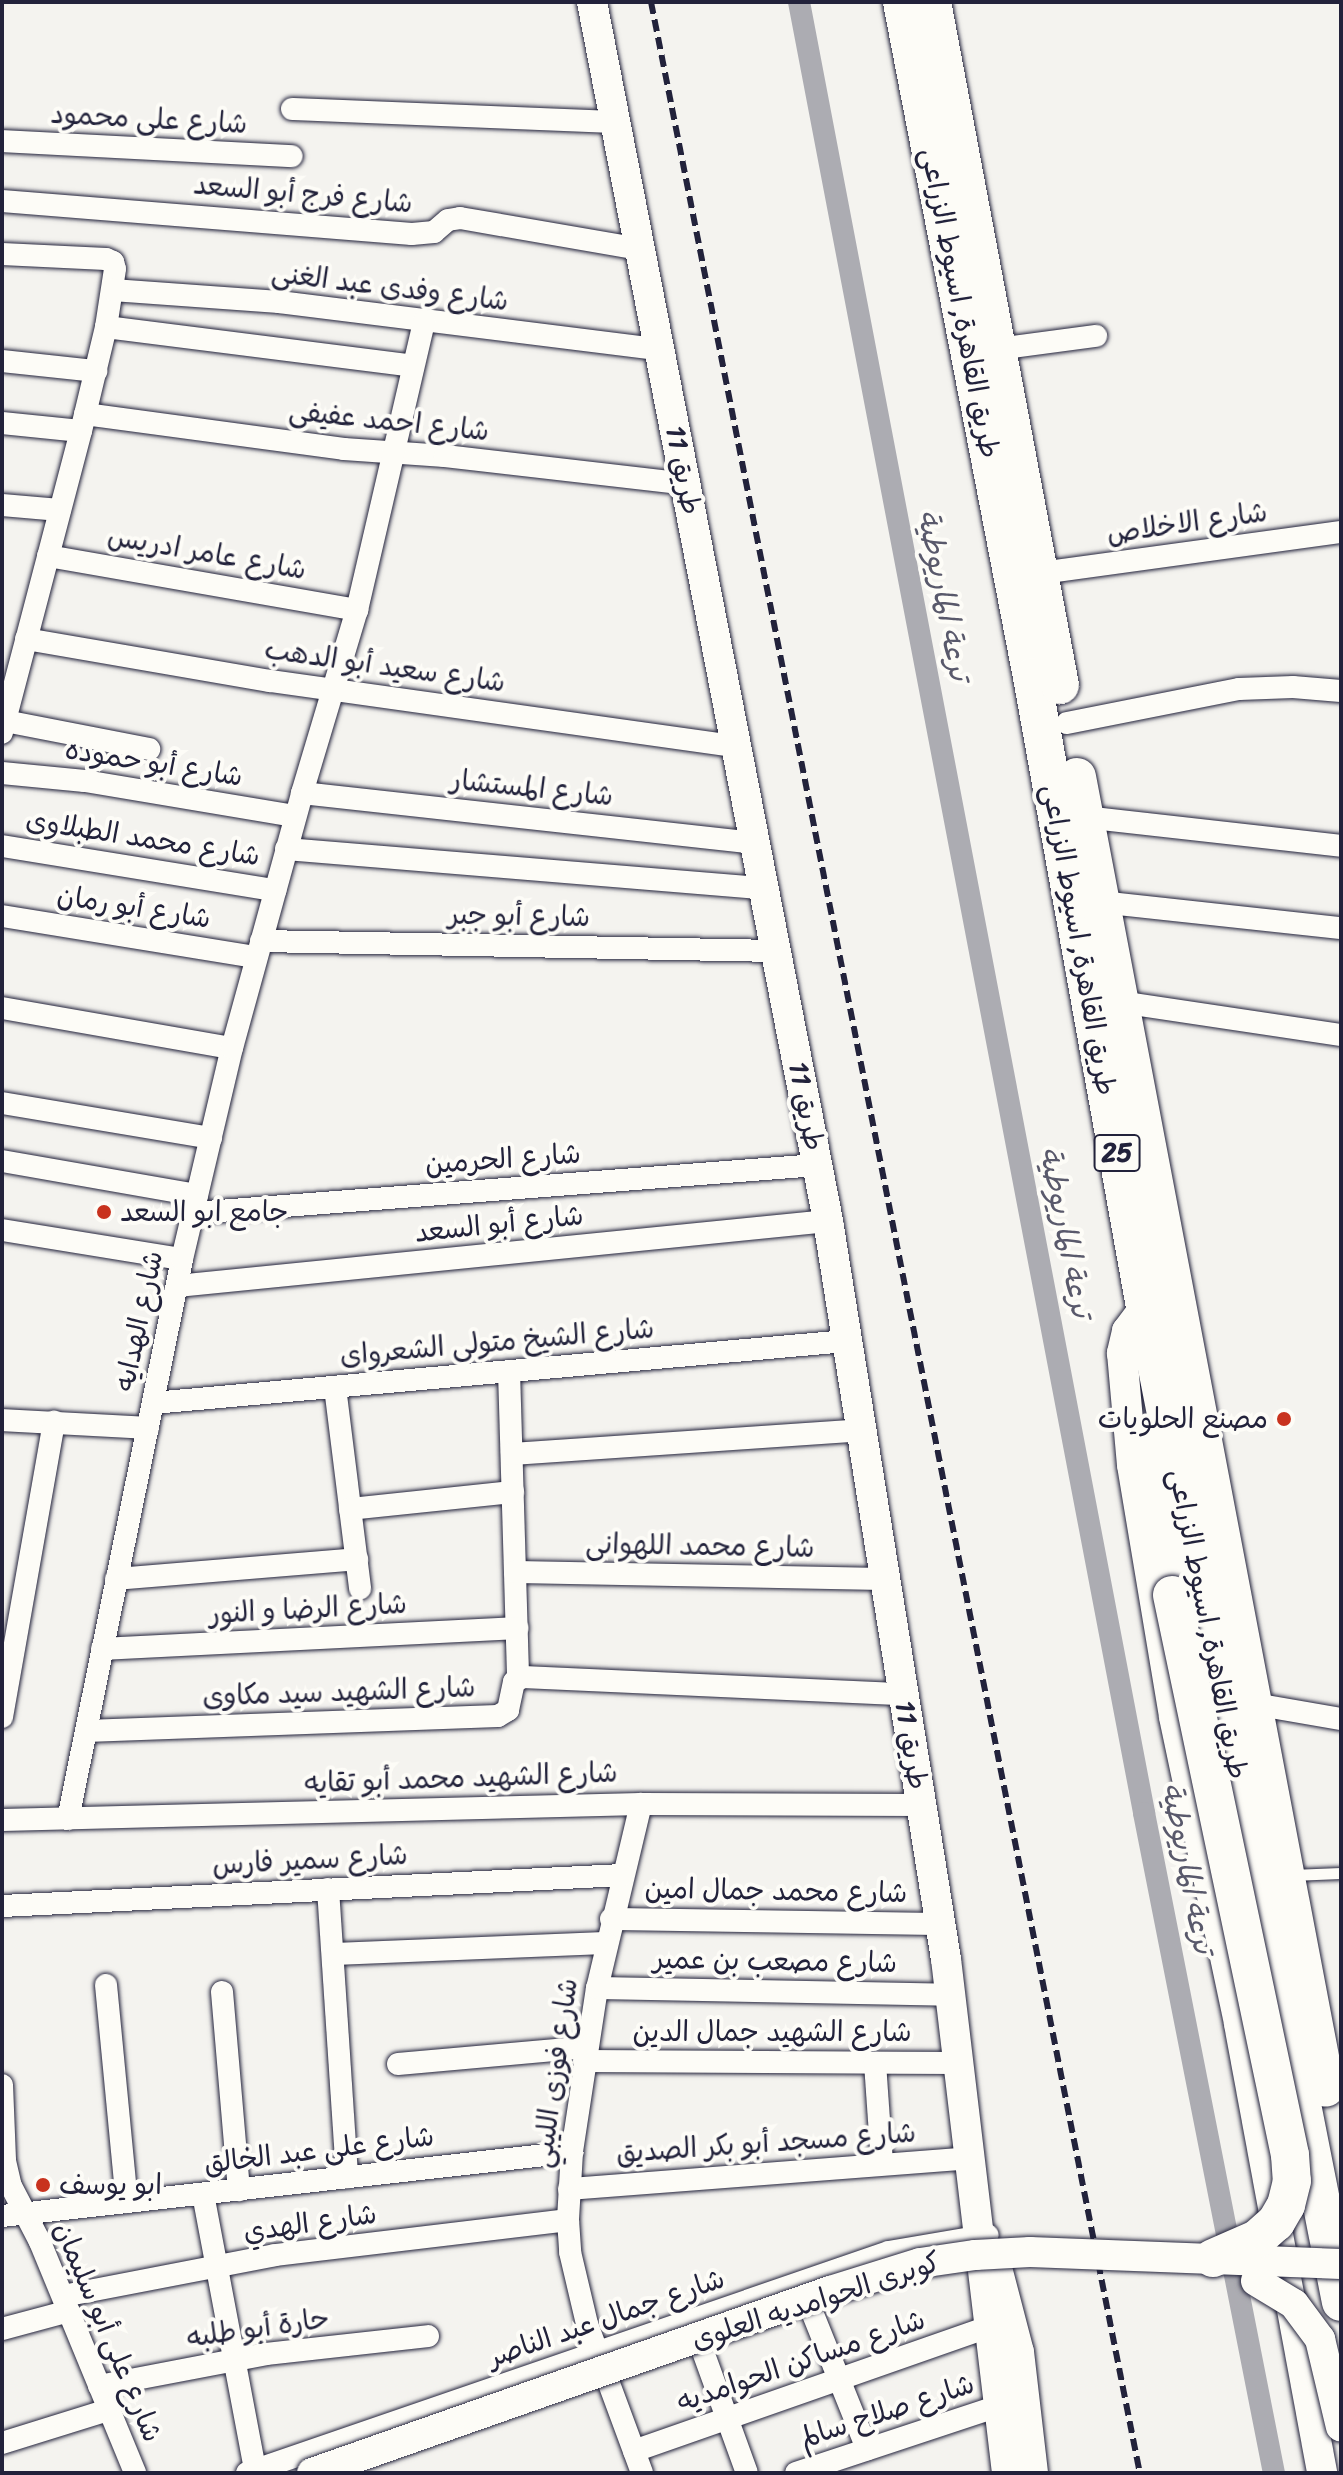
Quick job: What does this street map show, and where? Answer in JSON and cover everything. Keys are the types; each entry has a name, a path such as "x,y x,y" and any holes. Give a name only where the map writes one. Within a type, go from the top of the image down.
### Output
{"highway":[{"name":"طريق القاهرة, اسيوط الزراعى","path":"902,2 1032,677 1145,1307 1341,2302"},
{"name":"طريق القاهرة, اسيوط الزراعى","path":"932,2 1286,1875 1325,2051 1341,2170"},
{"path":"1159,1376 1149,1400 1148,1417 1153,1481 1172,1595 1290,2155 1292,2181 1286,2205 1276,2222 1257,2239 1213,2258"}],"street":[{"name":"طريق 11","path":"592,2 828,1221 941,1924 968,2158 981,2229"},
{"path":"292,109 615,122"},
{"name":"شارع على محمود","path":"2,141 292,156"},
{"name":"شارع فرج أبو السعد","path":"2,201 412,234 434,232 448,220 460,218 640,249"},
{"path":"2,254 106,259 114,264 113,290 96,371 48,556 16,652 3,727 149,749"},
{"name":"شارع وفدى عبد الغنى","path":"113,290 279,302 659,349"},
{"name":"شارع الهدايه","path":"68,1819 182,1259 232,1048 295,816 357,610 424,321"},
{"path":"106,327 413,366"},
{"path":"998,349 1096,336"},
{"path":"2,361 96,371"},
{"name":"شارع احمد عفيفى","path":"2,423 83,422 686,484"},
{"path":"2,505 60,510"},
{"name":"شارع الاخلاص","path":"1041,573 1341,532"},
{"name":"شارع عامر ادريس","path":"48,556 357,610"},
{"name":"شارع سعيد أبو الدهب","path":"16,652 333,689 737,747"},
{"path":"1067,723 1239,689 1293,687 1341,691"},
{"name":"شارع أبو حموده","path":"2,773 85,781 295,816"},
{"name":"شارع المستشار","path":"302,793 756,843"},
{"path":"1084,817 1341,846"},
{"name":"شارع محمد الطبلاوى","path":"2,846 275,890"},
{"path":"286,849 765,888"},
{"path":"1100,902 1341,928"},
{"name":"شارع أبو رمان","path":"2,916 259,949"},
{"name":"شارع أبو جبر","path":"259,949 776,951"},
{"path":"1120,1002 1341,1035"},
{"path":"2,1008 232,1048"},
{"path":"2,1103 211,1138"},
{"name":"شارع الحرمين","path":"2,1161 195,1204 817,1165"},
{"name":"شارع أبو السعد","path":"177,1286 828,1221"},
{"path":"2,1230 182,1259"},
{"path":"1145,1307 1127,1331 1122,1353 1132,1465 1174,1717 1230,1980 1322,2473"},
{"name":"شارع الشيخ متولى الشعرواى","path":"153,1403 847,1341"},
{"path":"509,1371 518,1679 903,1694"},
{"path":"335,1387 360,1588"},
{"path":"2,1420 148,1428"},
{"path":"2,1717 54,1422"},
{"path":"512,1454 861,1430"},
{"path":"350,1509 513,1492"},
{"path":"116,1579 357,1559"},
{"name":"شارع محمد اللهوانى","path":"515,1572 885,1579"},
{"name":"شارع الرضا و النور","path":"102,1649 517,1628"},
{"name":"شارع الشهيد سيد مكاوى","path":"86,1731 498,1716 508,1710 518,1679"},
{"path":"1254,1704 1341,1719"},
{"name":"شارع الشهيد محمد أبو تقايه","path":"2,1820 641,1804 921,1805"},
{"name":"شارع فوزى الليبي","path":"641,1804 611,1919 597,1988 572,2152 568,2220 578,2293 642,2473"},
{"name":"شارع سمير فارس","path":"2,1906 622,1875"},
{"path":"328,1889 347,2177"},
{"name":"شارع محمد جمال امين","path":"611,1919 941,1924"},
{"path":"333,1954 606,1943"},
{"path":"106,1985 127,2202"},
{"name":"شارع مصعب بن عمير","path":"597,1988 951,1995"},
{"path":"222,1992 239,2190"},
{"name":"شارع الشهيد جمال الدين","path":"398,2064 586,2054 959,2063"},
{"path":"875,2063 882,2164"},
{"path":"2,2085 5,2161 13,2216"},
{"name":"شارع على عبد الخالق","path":"13,2216 572,2152"},
{"name":"شارع مسجد أبو بكر الصديق","path":"569,2189 968,2158"},
{"path":"203,2194 251,2472"},
{"name":"شارع على أبو سليمان","path":"13,2216 66,2303 135,2473"},
{"name":"شارع الهدي","path":"2,2329 66,2303 275,2255 568,2220"},
{"path":"981,2229 988,2327 1007,2473"},
{"path":"981,2229 1019,2352 1033,2473"},
{"name":"شارع جمال عبد الناصر","path":"251,2472 889,2252 981,2229"},
{"name":"كوبرى الحوامديه العلوى","path":"312,2473 830,2291 920,2263 1002,2253 1341,2264"},
{"name":"كوبرى الحوامديه العلوى","path":"365,2473 845,2305 921,2283 999,2271 1052,2269 1341,2285"},
{"path":"1256,2281 1294,2304 1314,2329 1327,2359 1341,2427"},
{"path":"800,2283 867,2449"},
{"path":"692,2320 747,2473"},
{"name":"شارع مساكن الحوامديه","path":"634,2451 988,2327"},
{"name":"حارة أبو طلبه","path":"99,2386 234,2360 428,2336"},
{"name":"شارع صلاح سالم","path":"796,2473 998,2406"},
{"path":"2,2443 108,2410"}],"lane":[{"path":"1286,1875 1341,1873"}],"waterway":[{"name":"ترعة الماريوطية","path":"799,2 1144,1813 1274,2473"}],"railway":[{"path":"651,2 1140,2473"}],"place":[{"name":"جامع ابو السعد","path":"104,1212"},
{"name":"مصنع الحلويات","path":"1284,1419"},
{"name":"ابو يوسف","path":"43,2185"}]}
